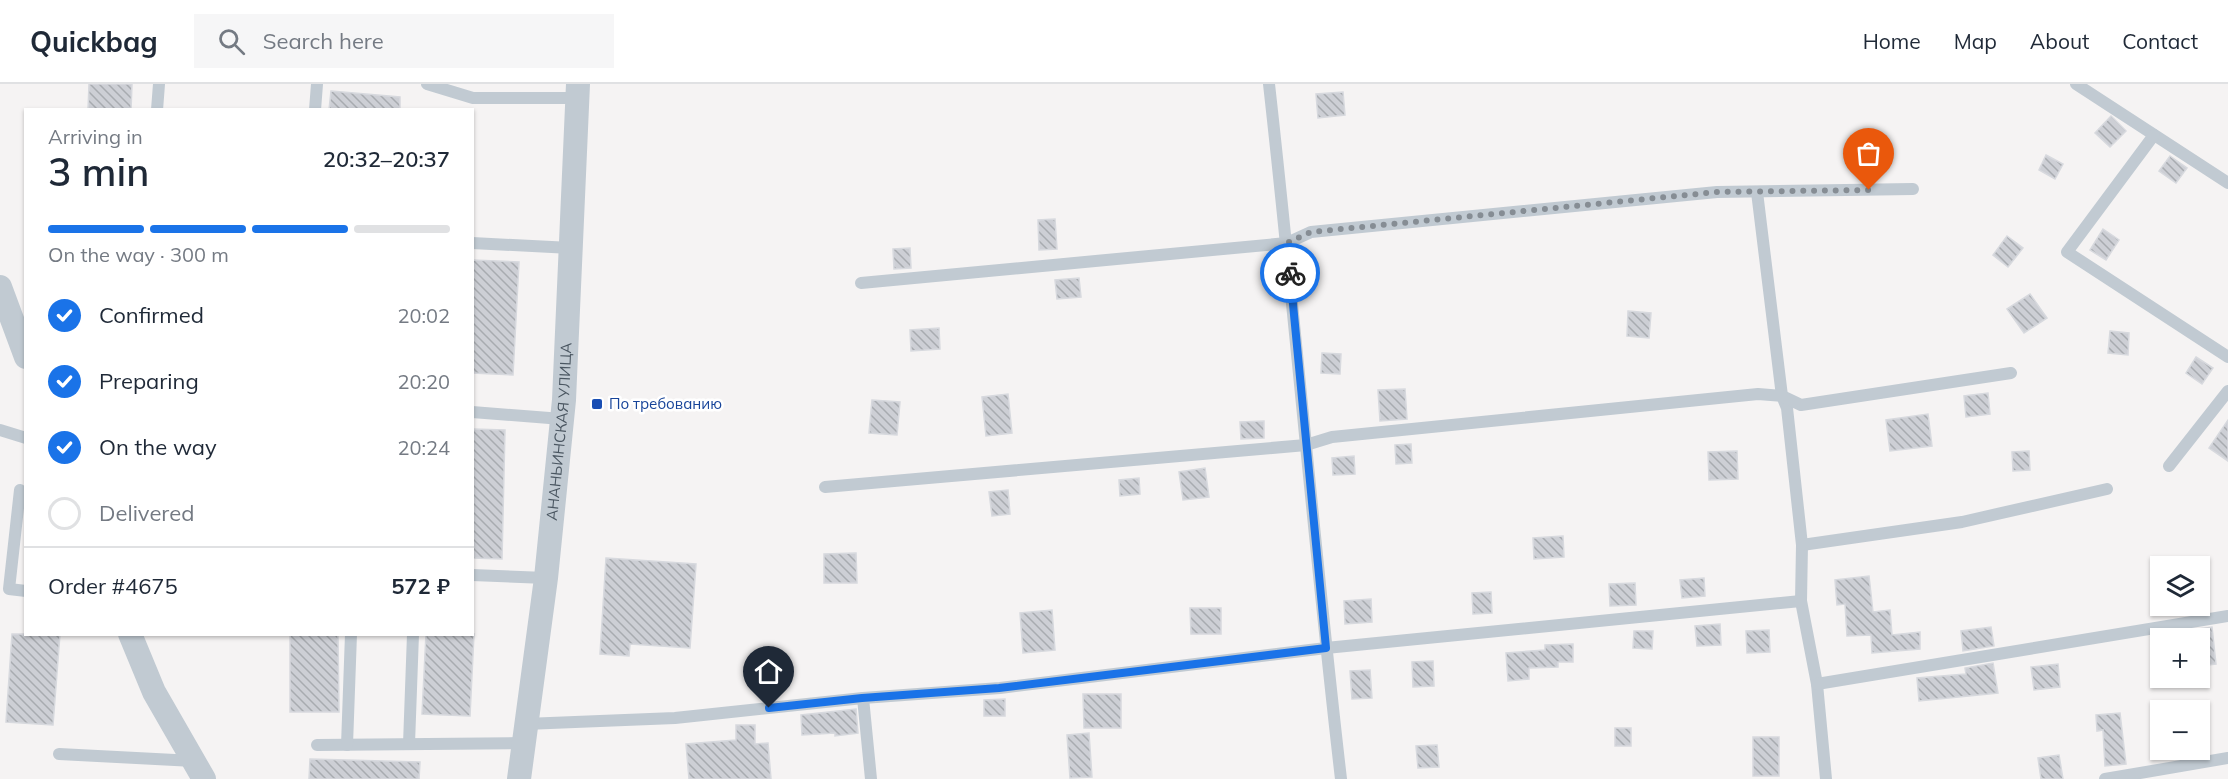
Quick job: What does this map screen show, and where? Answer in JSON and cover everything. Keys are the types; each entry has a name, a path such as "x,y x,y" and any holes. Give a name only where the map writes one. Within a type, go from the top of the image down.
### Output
{"street":[{"name":"АНАНЬИНСКАЯ УЛИЦА","path":"519,779 546,578 562,419 578,91"},
{"path":"0,287 24,352"},
{"path":"131,636 154,692 199,770"}],"lane":[{"path":"157,108 159,84"},
{"path":"315,108 317,84"},
{"path":"427,84 472,104 578,91"},
{"path":"1269,84 1341,779"},
{"path":"2076,84 2228,183"},
{"path":"2154,135 2067,252 2228,357"},
{"path":"861,283 1287,243 1311,232 1717,192 1913,189"},
{"path":"1757,192 1782,396 1787,408 1803,545 1801,601 1817,684 1826,779"},
{"path":"474,243 571,248"},
{"path":"825,487 1306,445 1332,437 1758,394 1782,396 1801,405 2011,373"},
{"path":"2169,466 2228,391"},
{"path":"474,412 562,419"},
{"path":"0,430 24,437"},
{"path":"1803,545 1962,522 2107,489"},
{"path":"20,490 5,589 24,591"},
{"path":"474,575 546,578"},
{"path":"317,745 409,744 862,698 999,688 1326,648 1801,601"},
{"path":"1817,684 2228,616"},
{"path":"347,745 351,636"},
{"path":"409,744 413,636"},
{"path":"862,698 870,779"},
{"path":"59,754 199,770"},
{"path":"2105,779 2228,758"}],"building":[{"path":"89,84 132,84 131,108 88,108"},
{"path":"331,91 400,97 400,108 329,108"},
{"path":"1343,92 1345,115 1318,118 1316,94"},
{"path":"2111,116 2126,131 2110,147 2095,133"},
{"path":"2046,155 2063,164 2055,179 2039,170"},
{"path":"2170,156 2187,168 2176,183 2159,171"},
{"path":"1055,219 1057,249 1039,250 1038,220"},
{"path":"2103,229 2119,240 2106,260 2090,250"},
{"path":"2007,236 2023,248 2008,267 1993,255"},
{"path":"910,248 911,268 894,269 893,249"},
{"path":"474,260 519,262 513,375 474,373"},
{"path":"1079,278 1081,297 1057,299 1055,280"},
{"path":"2030,294 2047,318 2024,333 2007,309"},
{"path":"1628,311 1651,313 1649,338 1627,336"},
{"path":"939,328 940,349 911,351 910,330"},
{"path":"2110,331 2129,333 2128,355 2108,353"},
{"path":"1322,353 1341,354 1340,374 1321,373"},
{"path":"2196,357 2213,368 2202,384 2186,373"},
{"path":"1405,389 1407,419 1380,421 1378,390"},
{"path":"1988,393 1990,414 1966,417 1964,396"},
{"path":"1008,394 1012,433 986,436 982,397"},
{"path":"872,400 900,402 897,435 869,433"},
{"path":"1928,414 1932,446 1890,451 1886,420"},
{"path":"2228,420 2228,461 2209,448"},
{"path":"1264,421 1264,438 1241,439 1240,422"},
{"path":"474,429 505,430 502,559 474,558"},
{"path":"1411,444 1412,463 1396,464 1395,445"},
{"path":"1737,451 1738,479 1709,480 1708,452"},
{"path":"2029,451 2030,470 2013,471 2012,452"},
{"path":"1354,456 1355,474 1333,475 1332,458"},
{"path":"1205,468 1209,497 1183,500 1179,472"},
{"path":"1139,478 1140,494 1120,496 1119,480"},
{"path":"1008,490 1010,514 992,516 989,492"},
{"path":"1563,536 1564,557 1534,559 1533,538"},
{"path":"856,553 857,583 824,583 824,554"},
{"path":"606,558 696,564 690,648 630,644 629,656 600,654"},
{"path":"1869,576 1873,612 1890,610 1892,635 1920,632 1920,649 1872,653 1871,635 1847,636 1845,604 1837,605 1835,580"},
{"path":"1704,578 1705,596 1682,598 1680,580"},
{"path":"1635,583 1636,605 1610,606 1609,584"},
{"path":"1491,592 1492,613 1473,614 1472,593"},
{"path":"1371,599 1372,622 1345,624 1344,601"},
{"path":"1190,608 1221,608 1221,634 1191,634"},
{"path":"1052,610 1055,650 1023,653 1020,613"},
{"path":"1720,624 1721,645 1697,646 1695,626"},
{"path":"1991,627 1994,646 1963,651 1961,631"},
{"path":"2212,627 2216,664 2210,665 2210,628 2206,628"},
{"path":"1769,630 1770,652 1747,653 1746,631"},
{"path":"1634,631 1653,631 1652,649 1633,648"},
{"path":"12,634 60,636 53,725 6,722"},
{"path":"290,636 338,636 339,712 290,712"},
{"path":"426,636 474,636 470,716 422,714"},
{"path":"1573,644 1573,662 1558,662 1558,667 1529,668 1529,679 1508,681 1506,653 1545,650 1545,645"},
{"path":"1433,661 1434,686 1413,687 1412,662"},
{"path":"1993,663 1998,693 1919,701 1917,678 1966,674 1965,668"},
{"path":"2058,664 2060,687 2034,690 2031,667"},
{"path":"1370,670 1372,698 1352,699 1350,671"},
{"path":"1083,694 1121,694 1121,728 1084,728"},
{"path":"1005,699 1005,716 984,716 984,700"},
{"path":"856,709 858,733 835,736 835,733 802,735 801,715"},
{"path":"2120,713 2126,764 2105,766 2103,730 2097,731 2096,715"},
{"path":"736,725 755,725 755,744 768,743 771,779 689,779 686,744 736,740"},
{"path":"1615,728 1631,728 1631,746 1615,746"},
{"path":"1089,733 1092,777 1070,778 1067,735"},
{"path":"1753,737 1779,737 1779,776 1753,776"},
{"path":"1437,745 1439,767 1418,768 1416,746"},
{"path":"2059,755 2063,779 2041,779 2038,758"},
{"path":"310,759 420,762 419,779 309,779"}],"way so far":[{"path":"1290,273 1287,243 1311,232 1717,192 1869,190"}],"place":[{"name":"По требованию","path":"597,404"}],"route":[{"path":"769,708 862,698 999,688 1326,648 1290,273"}]}
